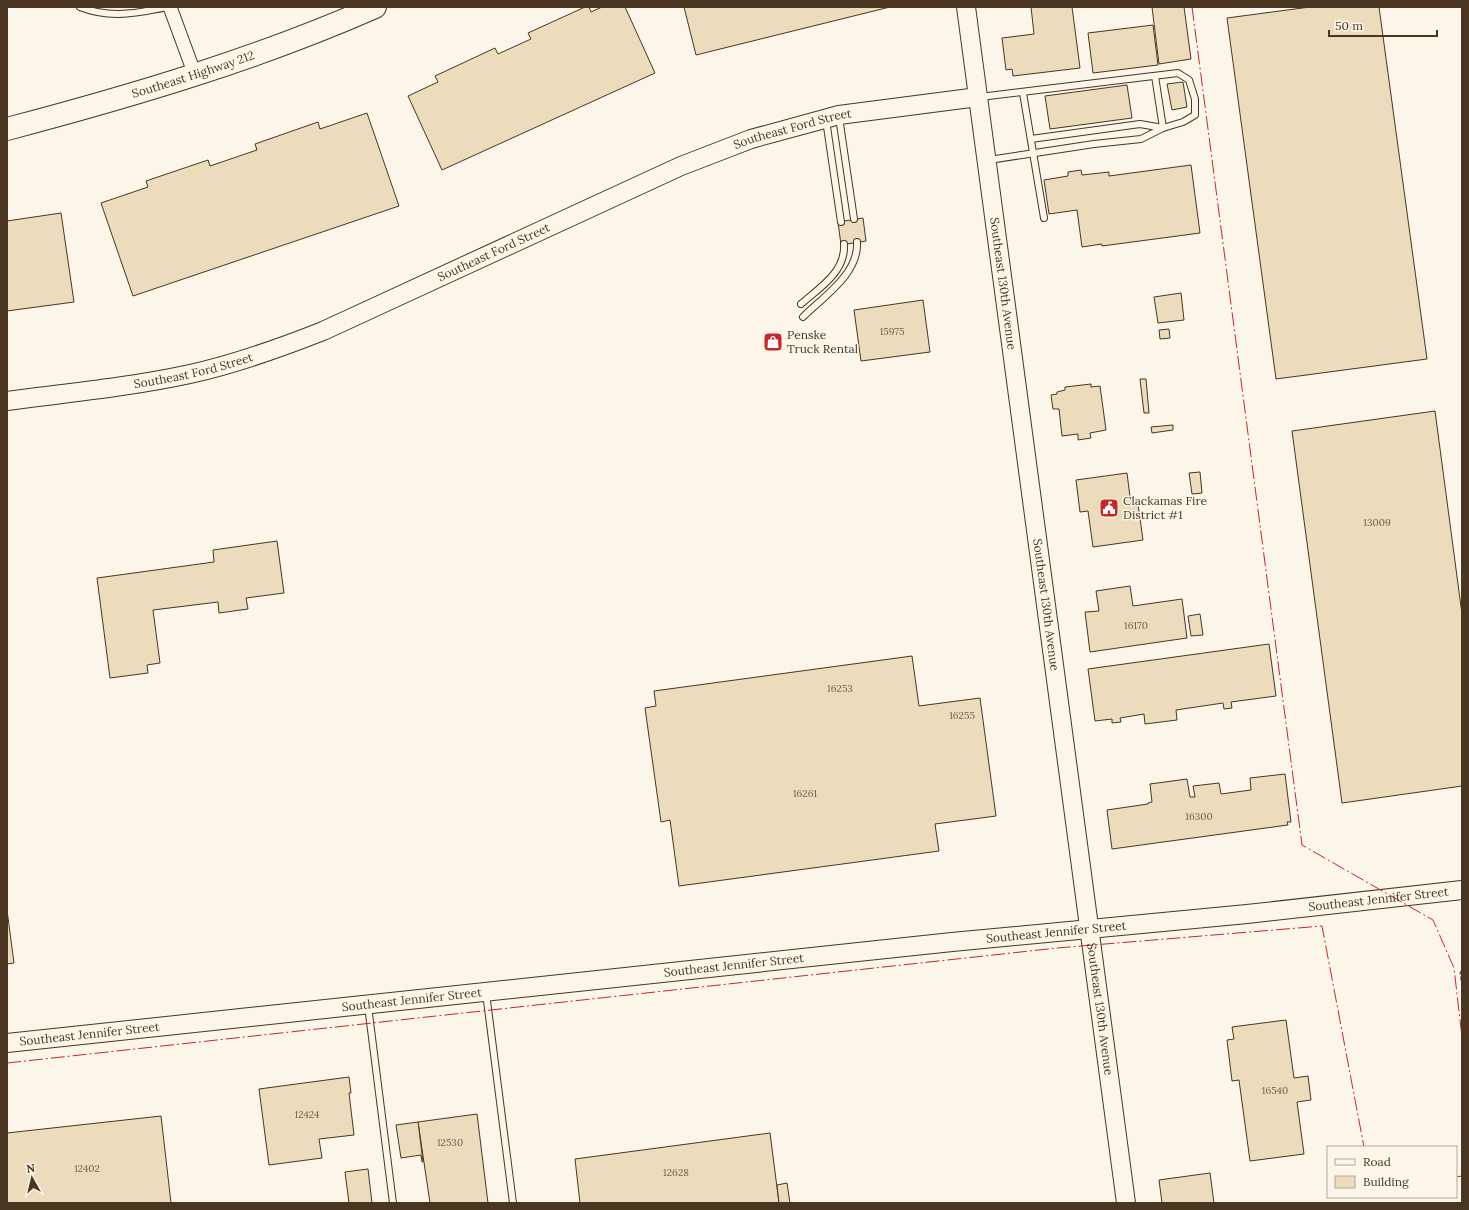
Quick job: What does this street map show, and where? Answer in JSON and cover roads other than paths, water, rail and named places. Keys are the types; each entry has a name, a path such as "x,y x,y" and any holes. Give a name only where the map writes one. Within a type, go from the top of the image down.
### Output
{"highway":[{"name":"Southeast Highway 212","path":"7,129 101,104 195,75 293,40 375,7"}],"street":[{"path":"169,7 195,75"},
{"name":"Southeast 130th Avenue","path":"966,7 1126,1203"},
{"name":"Southeast Ford Street","path":"7,401 190,374 224,365 294,343 713,153 779,130 833,117 978,97"},
{"name":"Southeast Jennifer Street","path":"7,1044 1090,928 1247,914 1462,890"}],"lane":[{"path":"80,7 91,12 125,15 169,7"},
{"path":"978,97 1023,93 1067,86 1178,73 1189,80 1195,99 1194,115 1182,122 1162,128 1141,139 1094,144 987,161"},
{"path":"1154,76 1162,128"},
{"path":"1023,93 1044,218"},
{"path":"833,117 854,219"},
{"path":"833,117 841,222"},
{"path":"1031,139 1140,124 1162,128"},
{"path":"803,317 839,282 854,262 858,252 857,242"},
{"path":"801,304 834,274 842,264 845,254 844,244"},
{"path":"486,992 513,1203"},
{"path":"368,1005 393,1203"}],"place":[{"name":"Penske Truck Rental","path":"773,342"},
{"name":"Clackamas Fire District #1","path":"1109,508"}]}
